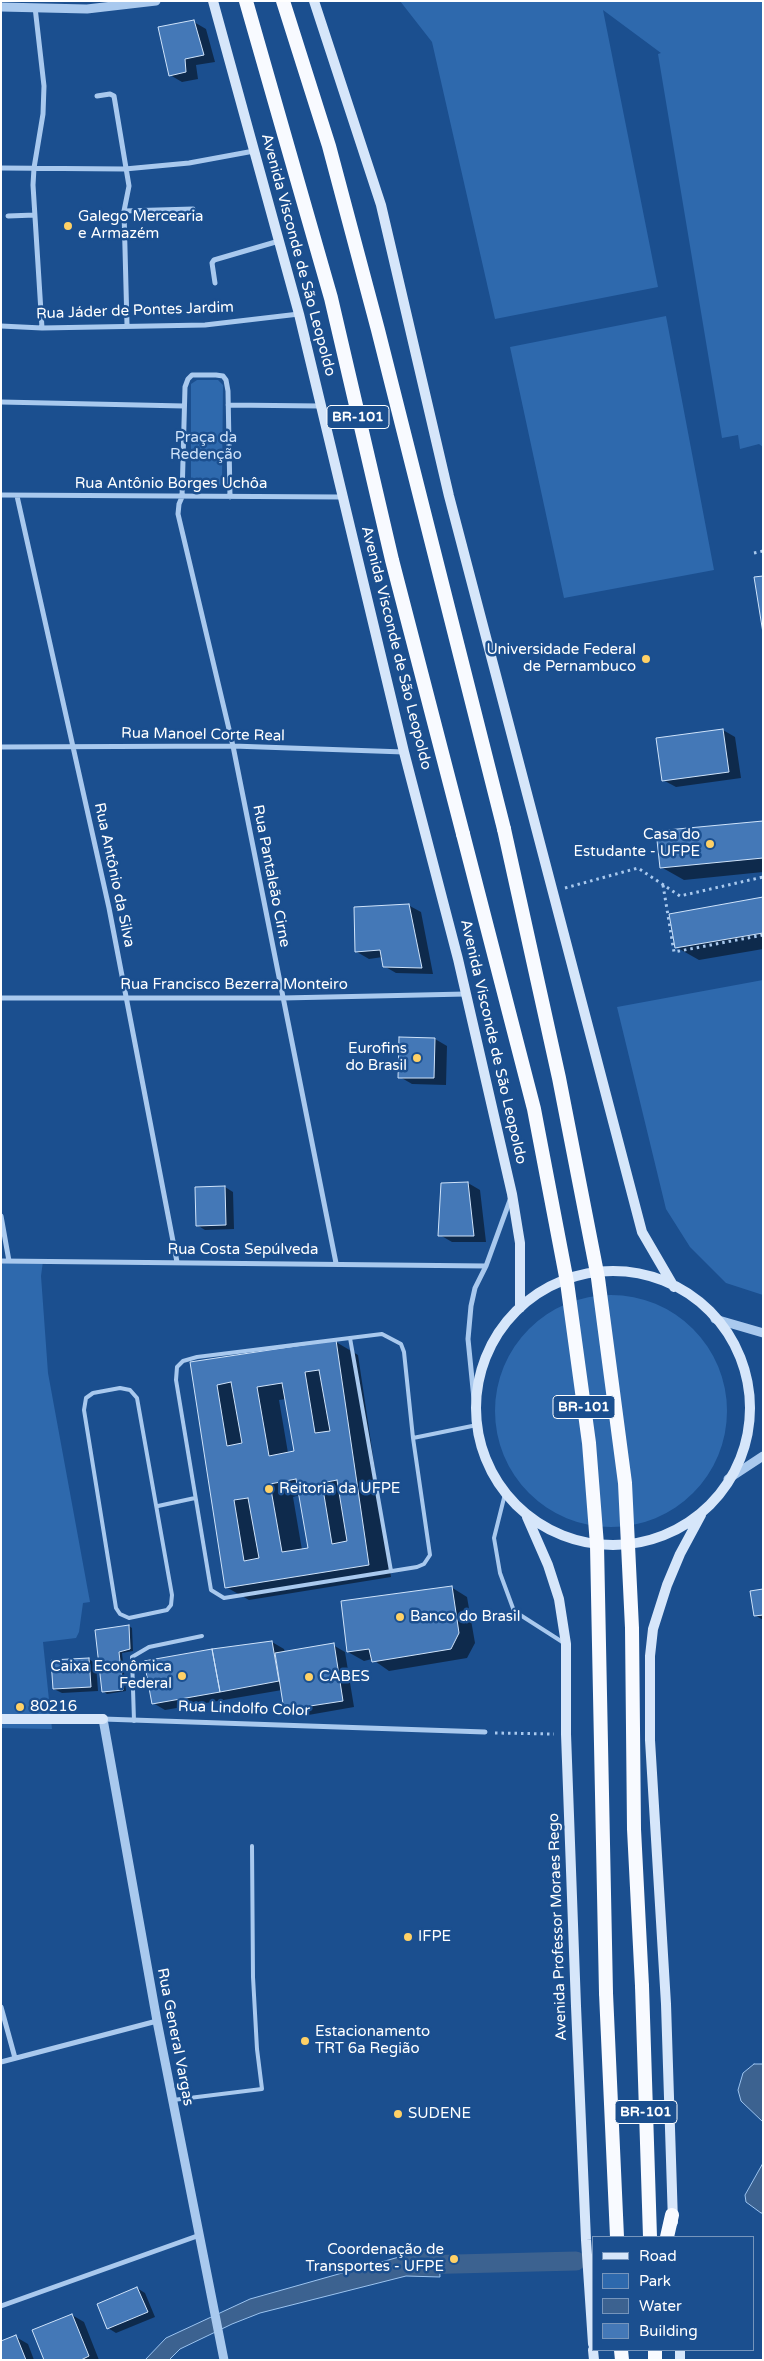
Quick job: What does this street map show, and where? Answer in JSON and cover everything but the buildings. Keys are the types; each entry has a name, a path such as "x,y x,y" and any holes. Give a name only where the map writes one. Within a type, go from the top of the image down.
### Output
{"highway":[{"name":"Avenida Visconde de São Leopoldo","path":"246,1 331,298 392,560 534,1109 568,1282 589,1443 597,1545 606,1993 617,2236"},
{"name":"BR-101","path":"283,1 329,146 378,330 504,829 559,1078 598,1278 625,1483 632,1628 634,1828 642,1986 650,2236"},
{"path":"667,2236 672,2215"}],"main road":[{"name":"Avenida Visconde de São Leopoldo","path":"213,1 299,314 341,497 466,994 512,1194 520,1243 520,1308"},
{"path":"314,1 381,205 449,496 642,1232 674,1287"},
{"path":"673,2236 666,2004 650,1740 650,1656 653,1629 680,1554 703,1512 728,1479 743,1454 751,1425 752,1396 746,1368 734,1341 715,1318 674,1287 654,1277 632,1271 610,1269 587,1271 565,1278 545,1288 520,1308 499,1332 482,1369 475,1409 478,1439 488,1468 504,1494 526,1516 546,1529 568,1539 591,1544 615,1546 639,1543 662,1537 683,1526 703,1512"},
{"name":"Avenida Professor Moraes Rego","path":"526,1516 548,1566 559,1599 566,1644 566,1734 586,2240 592,2332"},
{"name":"Rua Lindolfo Color","path":"1,1719 103,1719"}],"street":[{"path":"1,7 87,9 156,1"},
{"path":"35,7 44,95 43,114 34,168 42,328"},
{"path":"97,96 110,94 114,96 129,186 124,211 127,325"},
{"path":"1,168 125,169 188,163 254,151"},
{"path":"124,211 193,209"},
{"path":"8,216 35,215"},
{"path":"215,283 212,263 214,260 279,241"},
{"name":"Rua Jáder de Pontes Jardim","path":"1,326 42,328 204,325 299,314"},
{"name":"Rua Pantaleão Cirne","path":"228,404 228,386 223,376 196,375 188,379 184,406 182,497 178,504 178,514 233,746 336,1263"},
{"path":"1,402 184,406"},
{"path":"230,497 228,404 320,406"},
{"name":"Rua Antônio Borges Uchôa","path":"1,495 341,497"},
{"name":"Rua Antônio da Silva","path":"17,496 74,746 177,1262"},
{"name":"Rua Manoel Corte Real","path":"1,746 233,746 404,752"},
{"name":"Rua Francisco Bezerra Monteiro","path":"1,998 283,998 466,994"},
{"path":"475,1409 468,1339 475,1288 486,1266 512,1194"},
{"path":"1,1216 9,1261"},
{"name":"Rua Costa Sepúlveda","path":"1,1261 486,1266"},
{"path":"715,1318 763,1333"},
{"path":"728,1479 763,1456"},
{"name":"Rua Lindolfo Color","path":"103,1719 485,1732"},
{"name":"Rua General Vargas","path":"103,1719 157,2021 224,2359"},
{"path":"1,2006 15,2058"},
{"path":"1,2062 157,2021"},
{"path":"1,2306 200,2235"}],"lane":[{"path":"382,1334 401,1344 404,1352 413,1438 430,1556 424,1564 417,1567 224,1598 211,1590 176,1380 177,1368 184,1361 197,1357 382,1334"},
{"path":"350,1338 391,1571"},
{"path":"120,1388 130,1390 137,1398 158,1506 172,1595 171,1605 161,1612 129,1618 120,1614 116,1608 84,1410 86,1398 93,1393 120,1388"},
{"path":"413,1438 477,1425"},
{"path":"504,1494 494,1538 500,1573 514,1610 566,1644"},
{"path":"158,1506 195,1498"},
{"path":"134,1720 132,1657 149,1646 202,1636"},
{"path":"173,2100 262,2089 257,2049 254,1986 252,1846"}],"path":[{"path":"754,553 763,551"},
{"path":"553,892 638,868 680,896 763,878"},
{"path":"663,884 674,952 763,935"},
{"path":"485,1732 566,1734"}],"green space":[{"path":"400,1 763,1 763,447 759,444 740,449 738,435 722,438 658,54 661,53 603,10 658,287 495,319 432,42"},
{"path":"666,316 714,570 564,598 510,347"},
{"name":"Praça da Redenção","path":"197,380 218,380 223,385 222,482 220,486 195,486 191,483 191,384"},
{"path":"763,980 763,1295 726,1283 690,1247 666,1209 617,1007"},
{"path":"1,1261 43,1261 41,1276 48,1373 90,1602 83,1603 79,1632 76,1638 43,1642 52,1729 1,1728"},
{"path":"600,1295 622,1295 656,1303 666,1308 685,1321 701,1337 719,1366 725,1388 727,1411 725,1434 719,1456 708,1476 685,1501 656,1519 622,1527 600,1527 566,1519 556,1514 537,1501 521,1485 503,1456 495,1422 495,1400 503,1366 508,1356 521,1337 537,1321 566,1303"}],"water":[{"path":"754,2064 763,2064 763,2122 741,2101 738,2090 743,2073"},
{"path":"763,2163 763,2213 761,2213 746,2202 745,2195"},
{"path":"438,2246 440,2277 406,2276 260,2313 180,2349 169,2360 145,2360 166,2338 250,2299"}],"waterway":[{"path":"415,2265 576,2261"}],"place":[{"name":"Galego Mercearia e Armazém","path":"68,226"},
{"name":"Universidade Federal de Pernambuco","path":"646,659"},
{"name":"Casa do Estudante - UFPE","path":"710,844"},
{"name":"Eurofins do Brasil","path":"417,1058"},
{"name":"Reitoria da UFPE","path":"269,1489"},
{"name":"Banco do Brasil","path":"400,1617"},
{"name":"Caixa Econômica Federal","path":"182,1676"},
{"name":"CABES","path":"309,1677"},
{"name":"80216","path":"20,1707"},
{"name":"IFPE","path":"408,1937"},
{"name":"Estacionamento TRT 6a Região","path":"305,2041"},
{"name":"SUDENE","path":"398,2114"},
{"name":"Coordenação de Transportes - UFPE","path":"454,2259"}]}
